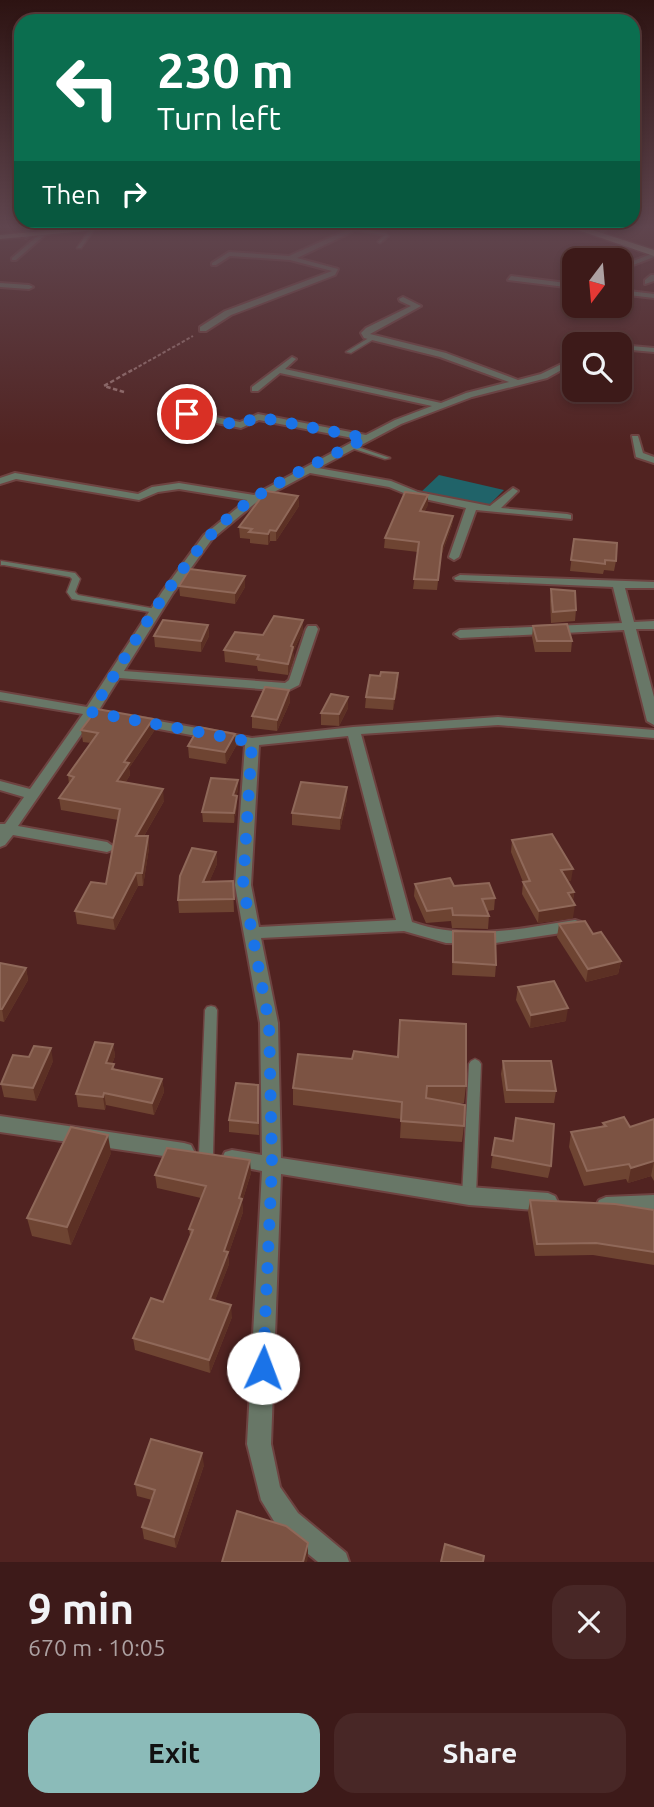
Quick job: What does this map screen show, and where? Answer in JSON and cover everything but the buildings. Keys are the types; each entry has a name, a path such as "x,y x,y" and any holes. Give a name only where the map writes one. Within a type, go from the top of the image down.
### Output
{"street":[{"path":"203,329 228,313 264,299"},
{"path":"403,299 417,306 365,333 372,338 443,355 518,383"},
{"path":"632,349 654,350"},
{"path":"255,389 292,359"},
{"path":"107,847 2,833 91,712 208,537 255,498 366,438 440,405 544,376 562,366"},
{"path":"277,370 440,405"},
{"path":"168,422 187,414 237,425 258,417 366,438"},
{"path":"635,438 639,455 654,460"},
{"path":"306,469 391,484 415,494 492,510 567,517"},
{"path":"0,481 15,476 139,497 156,489 179,486 255,498"},
{"path":"492,510 513,491"},
{"path":"454,557 472,506"},
{"path":"460,578 654,585"},
{"path":"618,584 654,721"},
{"path":"460,634 654,625"},
{"path":"116,674 287,687 295,682 312,629"},
{"path":"0,696 252,742 353,731 498,721 654,734"},
{"path":"353,731 404,925"},
{"path":"252,742 243,885 269,1023 272,1164 259,1444 269,1492 275,1502 289,1522 337,1562"},
{"path":"0,786 32,794"},
{"path":"252,933 404,925 445,939 485,938 582,925"},
{"path":"0,1124 469,1196 579,1204 654,1204"}],"lane":[{"path":"349,352 372,338"},
{"path":"350,446 387,458"},
{"path":"4,563 72,575 76,579 71,592 75,597 156,611"},
{"path":"206,1154 211,1010"},
{"path":"469,1196 475,1064"}],"path":[{"path":"124,392 104,386 203,329"}],"water":[{"path":"439,475 504,490 485,509 419,494"}],"route":[{"path":"187,414 237,425 258,417 366,438 255,498 208,537 168,592 91,712 252,742 243,885 269,1023 272,1164 263,1368"}]}
